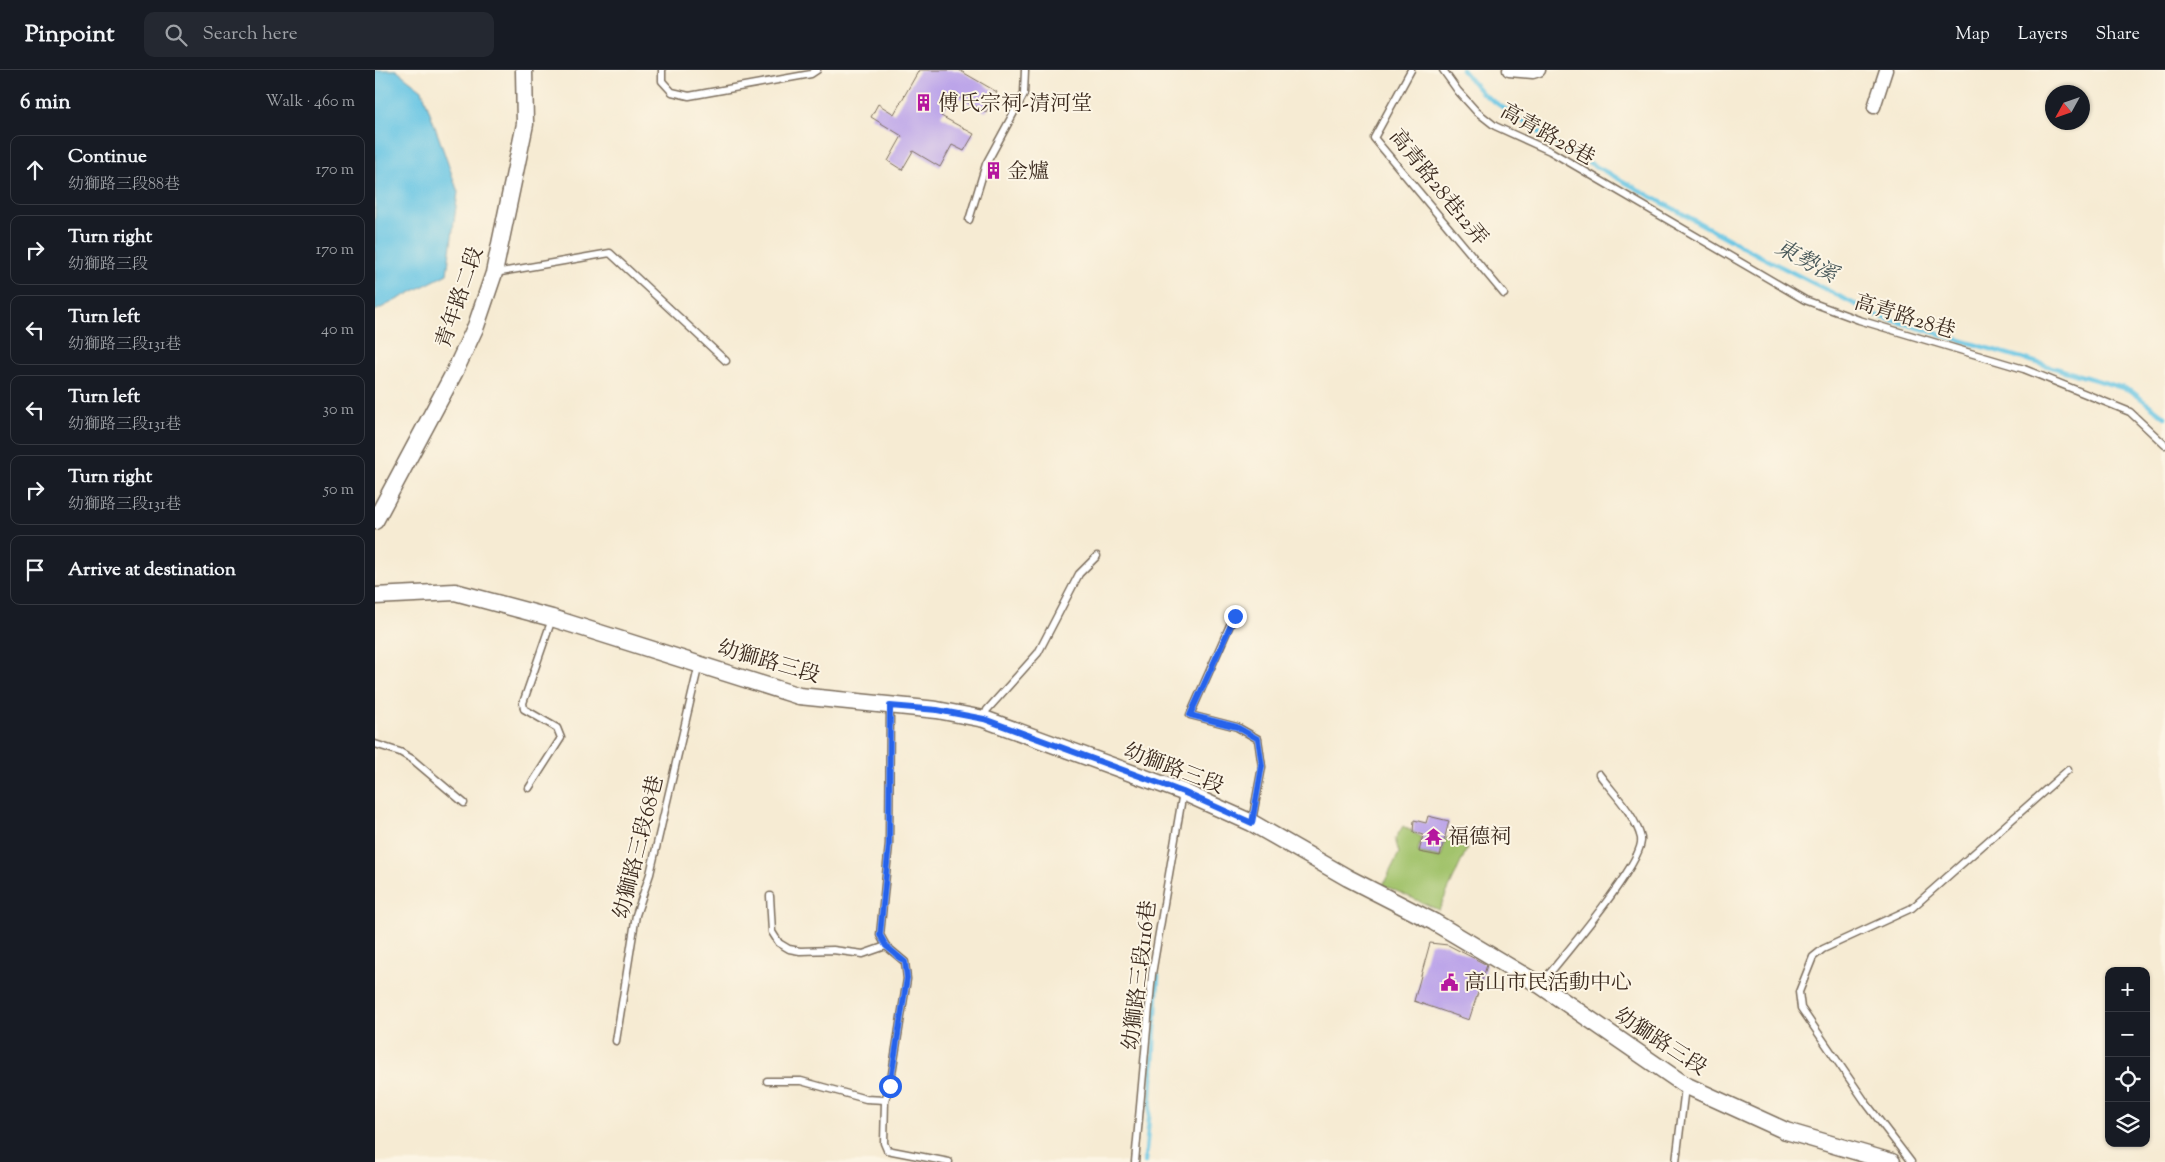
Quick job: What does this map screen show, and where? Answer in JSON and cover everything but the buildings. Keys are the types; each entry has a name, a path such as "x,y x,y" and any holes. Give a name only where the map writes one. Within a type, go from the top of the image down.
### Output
{"street":[{"name":"青年路二段","path":"375,521 454,373 476,326 494,273 525,124 523,70"},
{"path":"1509,70 1533,72 1539,70"},
{"path":"1874,107 1886,70"},
{"name":"幼獅路三段","path":"375,596 455,592 552,618 700,663 799,696 937,710 984,719 1183,792 1252,823 1348,878 1434,922 1540,985 1685,1086 1786,1131 1892,1162"}],"lane":[{"path":"662,70 662,81 672,92 689,96 811,74 817,70"},
{"path":"969,220 986,164 1024,94 1025,70"},
{"name":"高青路28巷12弄","path":"1411,70 1374,138 1504,294"},
{"name":"高青路28巷","path":"1443,70 1457,92 1495,126 1550,151 1805,300 1859,320 2024,369 2130,412 2165,445"},
{"path":"494,273 610,253 726,362"},
{"path":"984,719 987,710 1038,653 1079,574 1097,556"},
{"path":"1235,616 1190,715 1237,727 1258,739 1262,766 1252,823"},
{"path":"529,788 561,738 557,728 524,709 523,703 552,618"},
{"name":"幼獅路三段68巷","path":"616,1040 636,914 650,874 700,663"},
{"path":"890,706 889,844 880,935 886,946 905,962 907,978 890,1086 885,1100 884,1143 887,1150 949,1162"},
{"path":"375,744 400,752 412,759 464,804"},
{"path":"1911,1162 1866,1103 1801,1008 1799,992 1813,957 1823,949 1912,908 2068,770"},
{"path":"1540,985 1602,907 1639,851 1641,839 1629,813 1599,774"},
{"name":"幼獅路三段116巷","path":"1135,1162 1152,974 1183,792"},
{"path":"770,896 772,932 779,943 789,949 800,951 833,950 863,954 886,946"},
{"path":"767,1082 801,1081 866,1098 885,1100"},
{"path":"1677,1162 1685,1086"}],"green space":[{"path":"1403,826 1421,837 1418,852 1441,857 1446,837 1467,849 1439,910 1383,885 1399,853 1395,839"}],"water":[{"path":"375,70 396,70 422,90 458,192 447,274 375,311"}],"waterway":[{"name":"東勢溪","path":"1462,70 1483,94 1564,149 1760,256 1878,316 2130,390 2165,417"},
{"path":"1145,1162 1158,976"}],"place":[{"name":"傅氏宗祠-清河堂","path":"924,103"},
{"name":"金爐","path":"993,171"},
{"name":"福德祠","path":"1434,836"},
{"name":"高山市民活動中心","path":"1450,982"}],"route":[{"path":"890,1086 907,978 905,962 886,946 880,935 889,844 890,706 937,710 984,719 1183,792 1252,823 1262,766 1258,739 1237,727 1190,715 1235,616"}]}
